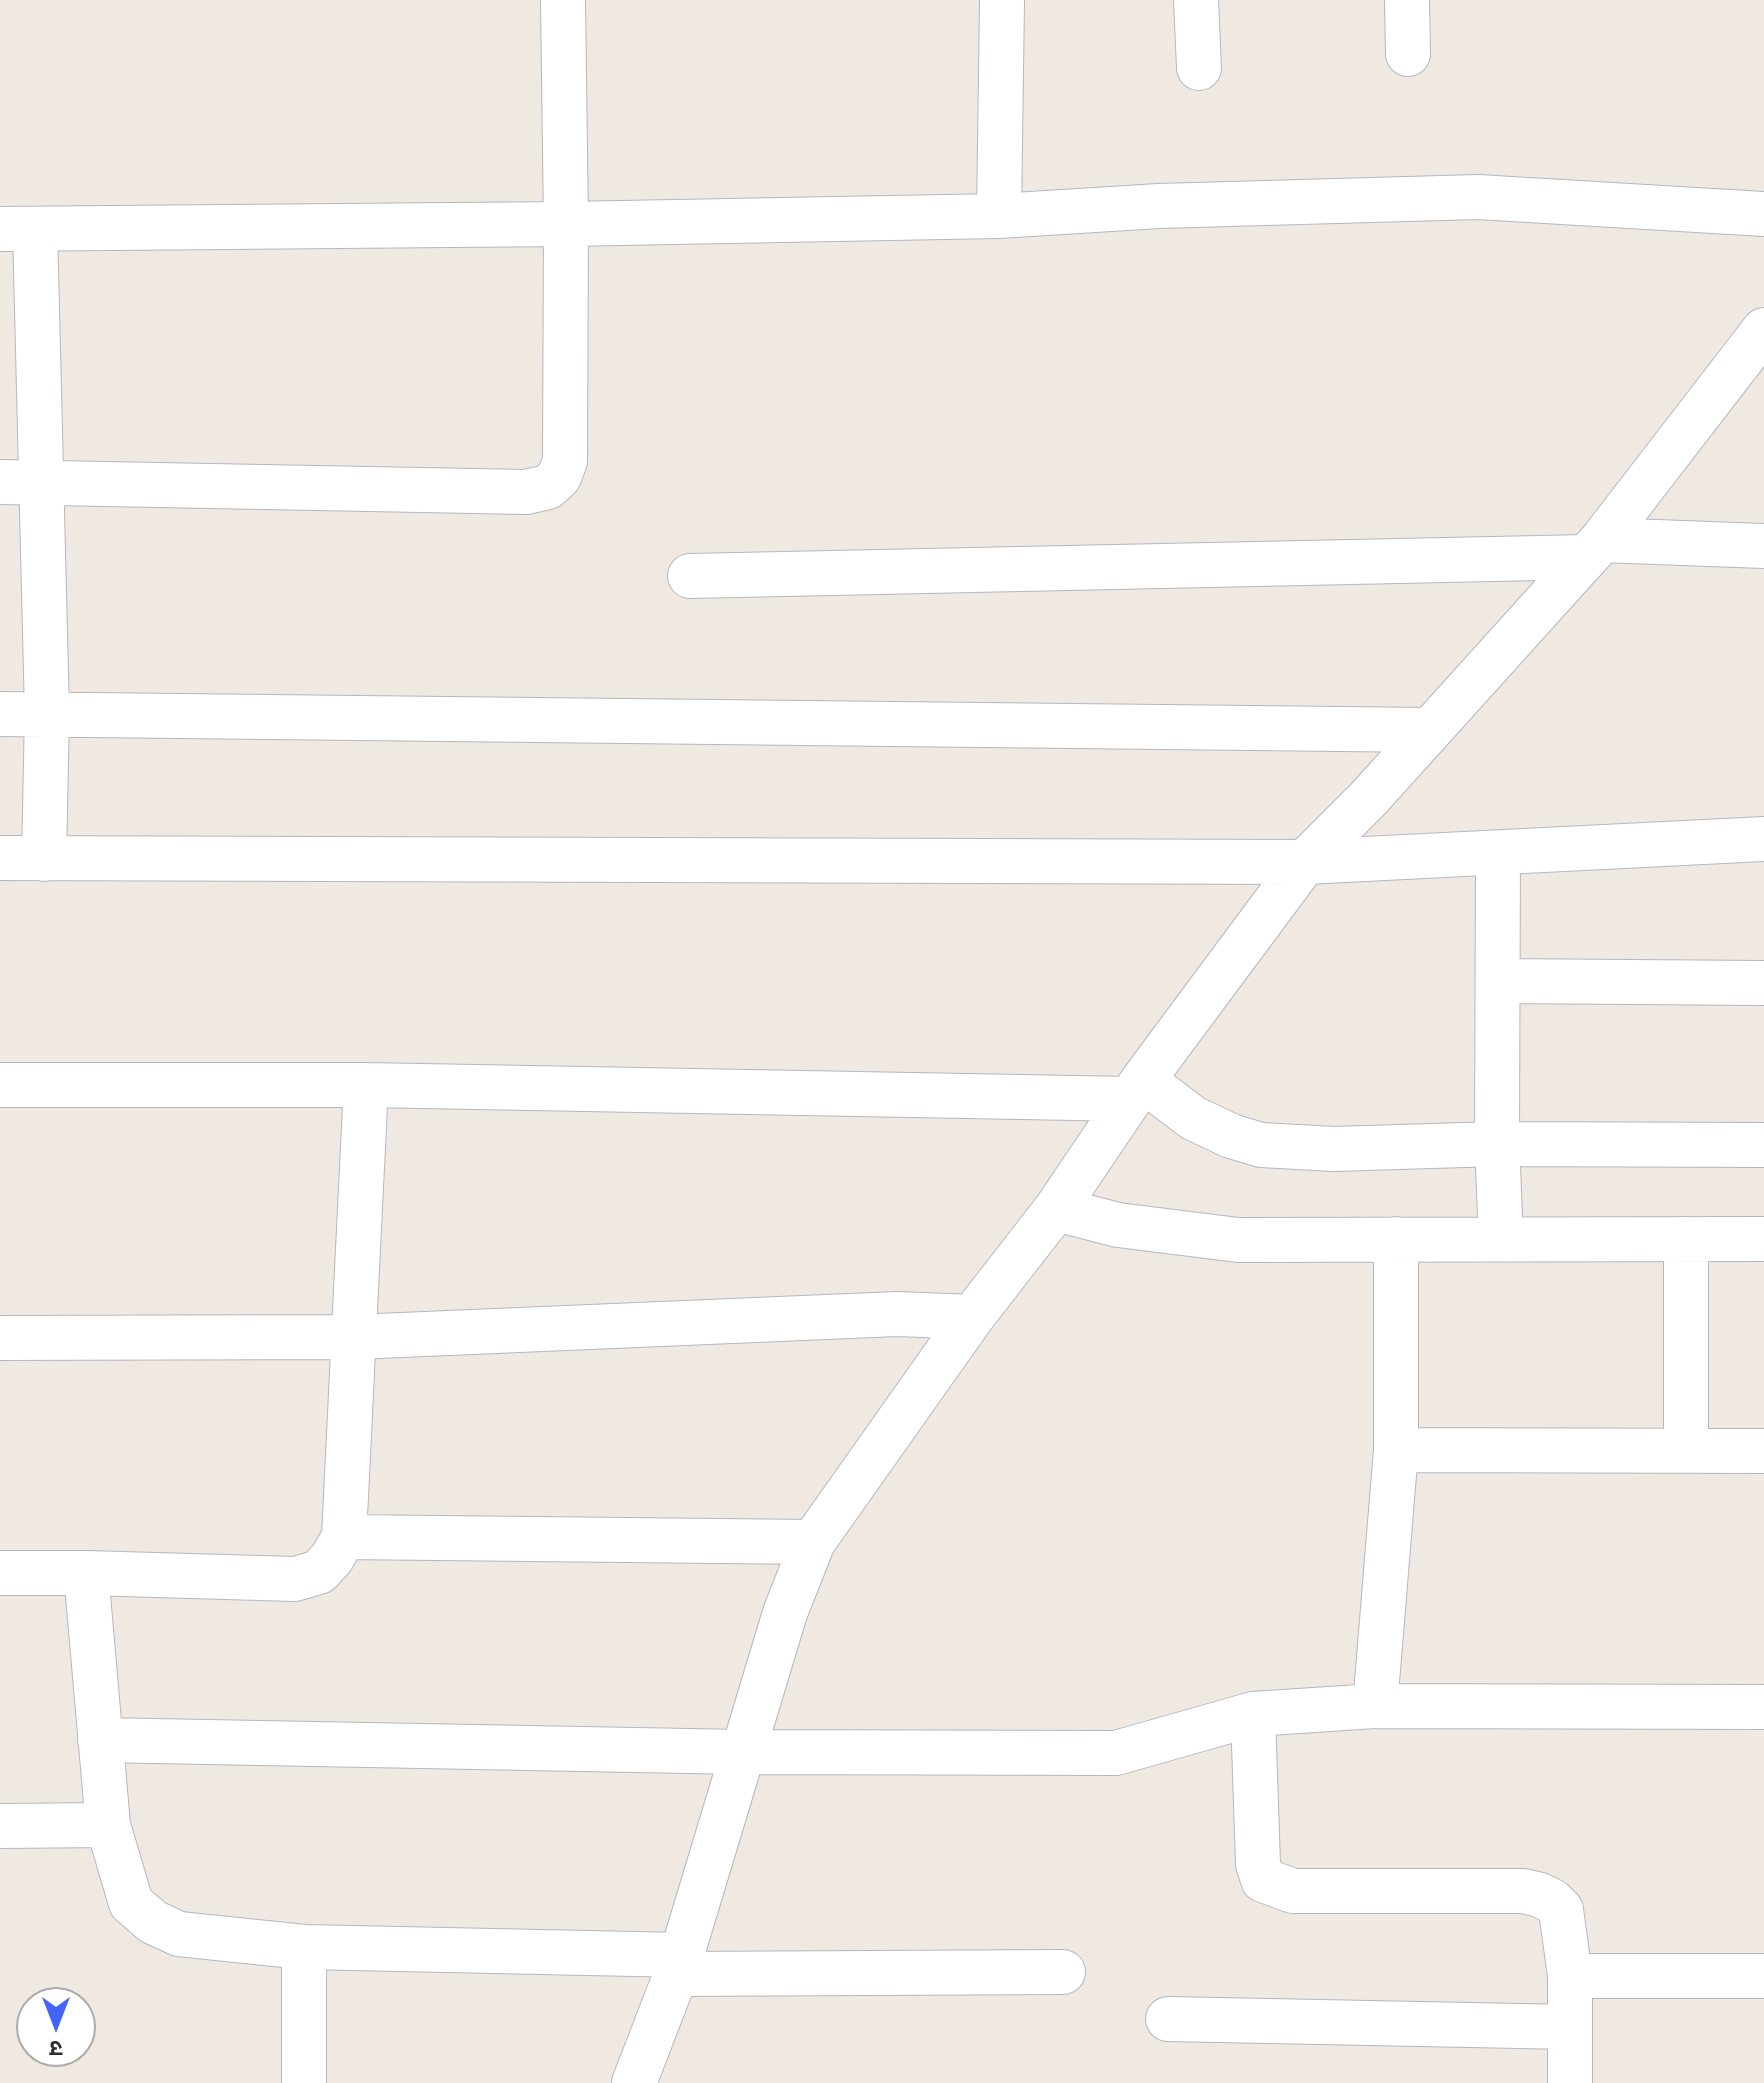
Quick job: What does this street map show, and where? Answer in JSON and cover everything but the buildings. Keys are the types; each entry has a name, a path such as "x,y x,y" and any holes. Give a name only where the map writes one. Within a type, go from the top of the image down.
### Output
{"street":[{"path":"21,483 526,492 548,487 559,477 565,461 563,0"},
{"path":"999,216 1002,0"},
{"path":"1196,0 1199,68"},
{"path":"1407,0 1408,54"},
{"path":"44,859 47,713 21,483 18,229 999,216 1220,204 1478,197 1764,214"},
{"path":"634,2083 679,1964 785,1613 813,1542 972,1317 1056,1209 1137,1090 1305,862 1368,799 1595,549 1764,330"},
{"path":"690,576 1764,546"},
{"path":"0,714 1430,730"},
{"path":"0,858 1305,862 1764,839"},
{"path":"1498,853 1497,1144 1501,1239"},
{"path":"1498,981 1764,983"},
{"path":"0,1085 1137,1090 1231,1136 1261,1145 1334,1149 1497,1144 1764,1145"},
{"path":"0,1573 295,1579 319,1572 332,1558 344,1537 366,1085"},
{"path":"1056,1209 1118,1225 1238,1240 1764,1239"},
{"path":"1375,1706 1396,1450 1396,1239"},
{"path":"1686,1239 1686,1451"},
{"path":"0,1338 354,1337 897,1314 972,1317"},
{"path":"1396,1450 1764,1451"},
{"path":"344,1537 813,1542"},
{"path":"86,1573 108,1825 131,1903 153,1922 179,1934 304,1947 679,1964 1063,1972"},
{"path":"100,1740 742,1752 1116,1753 1253,1714 1375,1706 1764,1707"},
{"path":"1253,1714 1258,1864 1263,1880 1293,1891 1523,1891 1540,1895 1561,1910 1570,1976 1570,2083"},
{"path":"0,1826 108,1825"},
{"path":"304,1947 304,2083"},
{"path":"1570,1976 1764,1976"},
{"path":"1168,2019 1570,2027"}]}
